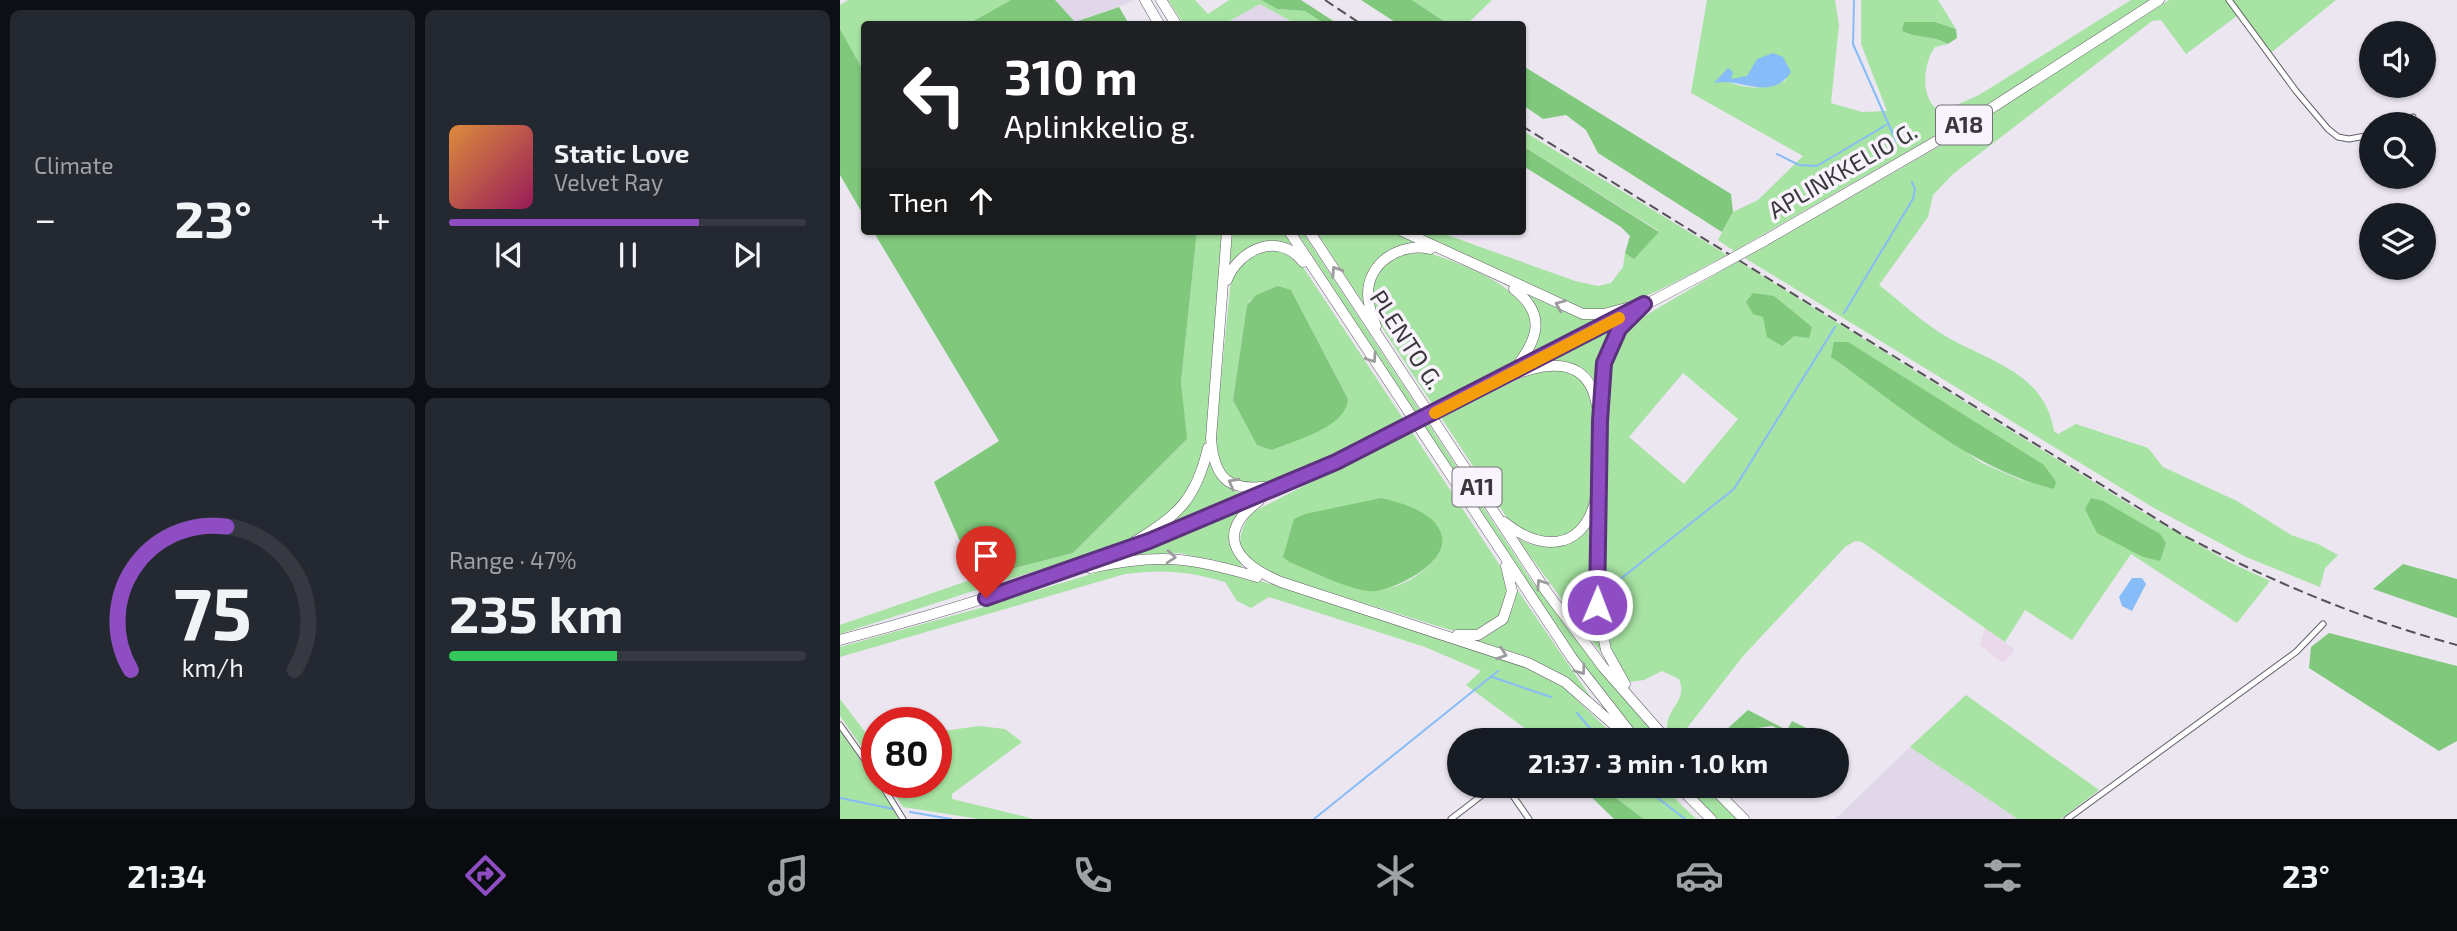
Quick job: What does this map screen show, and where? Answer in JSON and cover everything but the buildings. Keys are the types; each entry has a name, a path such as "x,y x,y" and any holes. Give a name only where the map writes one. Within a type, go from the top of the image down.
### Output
{"highway":[{"path":"1144,0 1157,21"},
{"path":"1161,0 1174,21"},
{"name":"APLINKKELIO G.","path":"840,640 1056,575 1273,490 1386,438 1764,241 1973,120 2159,0"},
{"path":"1114,553 1165,523 1184,506 1201,477 1211,438 1227,235"},
{"name":"PLENTO G.","path":"1292,235 1572,658 1624,728"},
{"name":"PLENTO G.","path":"1312,235 1574,630 1657,728"},
{"path":"1410,235 1444,253 1583,314 1604,314 1647,303"},
{"path":"1224,290 1233,266 1245,253 1271,246 1298,256 1334,301"},
{"path":"1381,340 1368,294 1370,281 1378,266 1391,254 1412,247 1444,253"},
{"path":"1500,278 1526,298 1536,319 1534,341 1513,373"},
{"path":"1647,303 1619,329 1606,352 1600,421 1597,605 1600,627 1622,681 1658,728"},
{"path":"1513,373 1556,365 1577,372 1592,388 1600,421"},
{"path":"1211,438 1216,468 1230,483 1251,489 1285,485"},
{"path":"1496,516 1522,537 1535,542 1560,542 1580,530 1589,520 1599,488"},
{"path":"1273,490 1241,517 1235,535 1236,546 1243,562 1251,569 1281,582"},
{"path":"1414,624 1467,636 1478,635 1498,625 1508,611 1512,591 1501,552"},
{"path":"1056,575 1140,558 1165,557 1202,562 1281,582 1414,624 1548,672 1582,695 1619,728"},
{"path":"1690,798 1711,819"},
{"path":"1723,798 1744,819"}],"street":[{"path":"2229,0 2296,91 2333,134 2349,139 2359,137"},
{"path":"2067,819 2285,661 2323,624"},
{"path":"840,725 861,755"},
{"path":"890,798 902,819"},
{"path":"1451,819 1478,798"},
{"path":"1514,798 1529,819"}],"shaded area":[{"path":"1055,0 1134,0 1078,21 1074,21"},
{"path":"1260,4 1291,21 1229,21"},
{"path":"1985,628 2015,650 2003,663 1980,645"},
{"path":"1910,747 2018,819 1835,819"}],"green space":[{"path":"848,0 1011,0 973,21 861,21 861,67 840,29 840,5"},
{"path":"1011,0 1055,0 1074,21 973,21"},
{"path":"1168,0 1195,0 1208,14 1229,0 1261,0 1277,9 1305,11 1320,21 1291,21 1260,4 1229,21 1182,21"},
{"path":"1261,0 1301,0 1333,21 1320,21 1305,11 1277,9"},
{"path":"1361,0 1412,0 1444,21 1393,21"},
{"path":"1412,0 1492,0 1470,21 1444,21"},
{"path":"1707,0 1835,0 1839,25 1831,103 1862,112 1887,111 1861,44 1861,0 1938,0 1956,29 1935,22 1905,22 1902,31 1948,44 1935,47 1926,71 1928,97 1938,110 1948,109 1979,95 2131,0 2151,0 1980,110 1734,251 1718,240 1733,212 1758,200 1803,156 1691,93","holes":["1783,57 1786,80 1779,84 1755,88 1722,80 1742,79"]},
{"path":"2169,0 2336,0 2267,56 2238,15 2186,54 2161,20 2152,21 1953,174 1933,195 1928,217 1879,285 1938,331 2014,372 2028,383 2040,396 2054,431 2058,434 2076,424 2148,448 2163,467 2237,501 2291,535 2318,544 2338,555 2325,568 2320,587 2246,557 2154,508 1745,258 1940,146"},
{"path":"1119,7 1127,21 1078,21"},
{"path":"1904,22 1935,22 1956,29 1957,38 1948,44 1908,33 1902,31"},
{"path":"840,29 861,67 861,211 840,175"},
{"path":"1526,68 1731,194 1733,212 1722,232 1598,153 1586,130 1566,115 1543,119 1526,107"},
{"path":"1526,133 1727,255 1641,298 1586,311 1417,235 1447,235 1575,281 1598,286 1611,283 1623,267 1625,253 1634,258 1659,231 1526,148"},
{"path":"1526,148 1659,232 1634,259 1625,253 1630,236 1621,227 1526,168"},
{"path":"875,235 1197,235 1181,382 1187,439 1073,553 976,578 934,482 999,441"},
{"path":"1197,235 1224,235 1207,435 1198,477 1173,513 1135,537 1100,550 840,634 840,625 976,578 1073,553 1186,440 1181,382"},
{"path":"1231,235 1285,235 1294,249 1259,245 1243,252 1228,265"},
{"path":"1299,235 1305,235 1533,583 1651,728 1632,728 1572,653"},
{"path":"1319,235 1399,235 1416,243 1392,252 1378,264 1365,306"},
{"path":"1268,250 1278,251 1287,254 1303,267 1501,567 1506,584 1506,602 1499,619 1493,625 1482,630 1457,632 1270,574 1259,569 1245,556 1241,549 1241,533 1251,513 1395,439 1390,431 1263,485 1235,483 1221,470 1214,447 1231,279 1247,257","holes":["1291,290 1348,399 1233,400 1247,305 1250,300","1283,557 1435,559 1417,575 1400,585 1382,589 1365,588 1328,578"]},
{"path":"1427,252 1467,267 1508,290 1522,304 1530,320 1529,339 1516,360 1494,377 1451,399 1457,409 1519,379 1545,371 1571,373 1582,381 1589,392 1595,419 1591,503 1581,524 1564,537 1544,539 1513,527 1379,323 1373,291 1378,270 1396,257"},
{"path":"1738,261 2137,509 2229,562 2270,581 2237,623 2131,554 2072,640 2025,610 2005,642 1862,542 1855,541 1845,547 1744,655 1687,728 1668,728 1668,720 1681,693 1679,679 1662,671 1644,680 1629,682 1619,671 1600,620 1607,364 1612,348 1626,327","holes":["1831,357 2026,482 1982,463","1683,373 1738,419 1684,484 1629,437"]},
{"path":"1278,286 1291,290 1348,399 1339,418 1329,425 1272,450 1257,445 1233,400 1247,305 1256,295"},
{"path":"1753,293 1774,296 1812,327 1809,338 1794,336 1782,346 1767,337 1763,317 1753,314 1746,302"},
{"path":"1529,295 1575,314 1604,320 1527,361 1537,336 1536,312"},
{"path":"1618,324 1602,351 1597,390 1591,380 1546,362"},
{"path":"1834,342 1848,342 2044,465 2056,482 2054,489 1993,466 1937,434 1831,357"},
{"path":"1209,460 1223,483 1248,495 1166,529 1194,498"},
{"path":"1381,498 1418,510 1439,528 1442,537 1437,556 1419,573 1385,589 1368,591 1333,581 1283,557 1294,519 1305,514"},
{"path":"2091,498 2103,501 2160,534 2166,543 2160,561 2143,557 2097,533 2085,509"},
{"path":"1243,509 1232,545 1243,569 1180,553 1131,555"},
{"path":"1595,517 1594,613 1604,657 1517,538 1539,546 1549,545 1567,537"},
{"path":"1124,564 1198,564 1278,586 1517,663 1562,686 1606,728 1525,728 1466,685 1481,671 1425,647 1269,597 1251,608 1237,601 1225,582 1175,572 1125,574 840,657 840,647"},
{"path":"2403,564 2457,579 2457,618 2373,589"},
{"path":"1516,588 1594,702 1578,688 1474,641 1492,633 1505,622 1513,607"},
{"path":"2329,633 2457,666 2457,741 2439,751 2309,668 2311,647"},
{"path":"1966,695 2099,790 2061,819 2018,819 1910,747"},
{"path":"840,699 861,727 861,746 840,716"},
{"path":"1748,710 1783,728 1772,726 1728,728"},
{"path":"1792,721 1806,728 1788,728"},
{"path":"979,726 1005,729 1022,742 952,794 952,730"},
{"path":"840,731 861,761 861,798 887,798 898,819 840,819"},
{"path":"897,798 952,798 1034,819 979,819 903,807"},
{"path":"1592,798 1616,798 1644,819 1614,819"},
{"path":"1616,798 1674,798 1696,819 1644,819"},
{"path":"1696,798 1716,798 1737,819 1718,819"}],"water":[{"path":"1773,53 1783,57 1791,72 1774,86 1765,88 1714,83 1728,68 1733,72 1731,79 1747,76 1757,59"},
{"path":"2132,578 2142,578 2146,584 2132,611 2122,606 2119,597"}],"waterway":[{"path":"1854,0 1853,44 1896,141"},
{"path":"1777,154 1799,165 1817,166 1886,125"},
{"path":"1844,313 1913,199 1915,189 1912,182"},
{"path":"1609,588 1734,489 1835,327"},
{"path":"1314,819 1498,671"},
{"path":"1492,677 1551,697"},
{"path":"1577,713 1590,728"},
{"path":"840,798 893,809"},
{"path":"1658,798 1685,819"},
{"path":"910,812 951,819"}],"railway":[{"path":"1325,0 1356,21"},
{"path":"1526,128 2181,534 2248,568 2316,597 2385,623 2457,645"}],"slow traffic":[{"path":"1435,413 1619,318"}],"route":[{"path":"986,598 1149,541 1336,462 1644,304 1619,329 1606,352 1604,363 1600,421 1597,605"}]}
